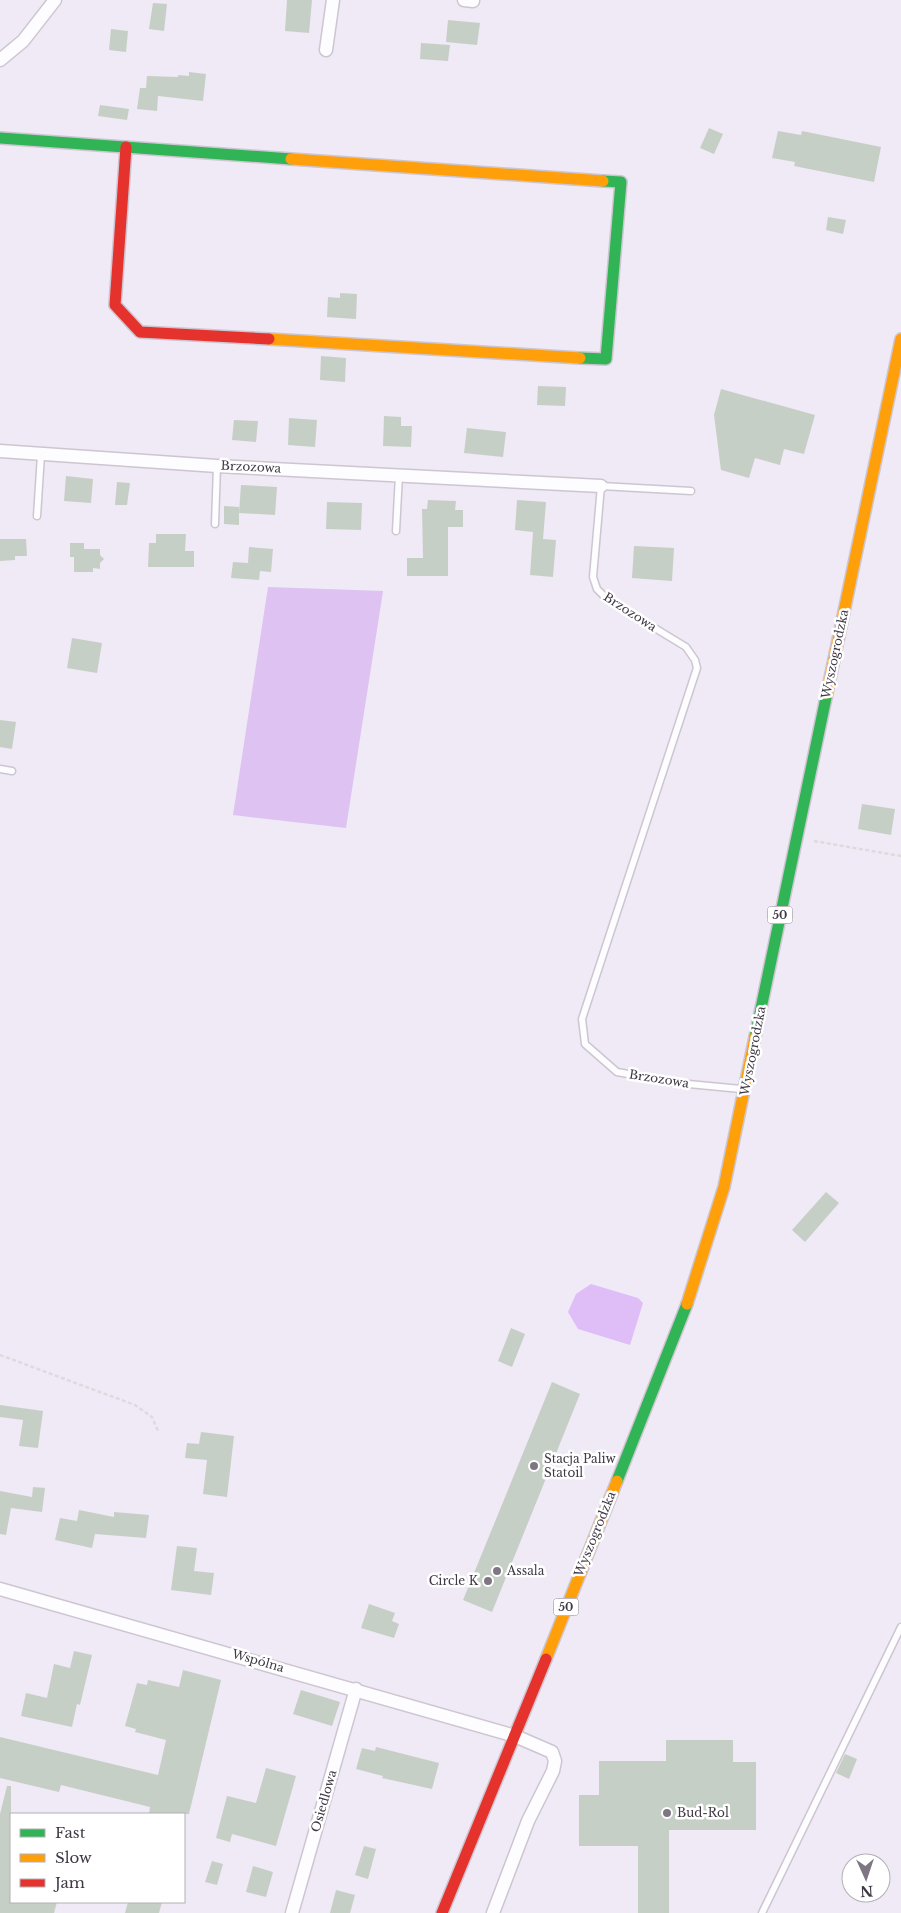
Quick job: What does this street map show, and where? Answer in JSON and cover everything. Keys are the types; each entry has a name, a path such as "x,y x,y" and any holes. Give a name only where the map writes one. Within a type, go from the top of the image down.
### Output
{"main road":[{"path":"0,138 621,182 606,359 140,332 115,305 126,147"},
{"name":"Wyszogrodzka","path":"442,1913 515,1736 695,1284 724,1188 901,339"}],"street":[{"path":"0,60 23,40 55,0"},
{"path":"326,50 333,0"},
{"name":"Brzozowa","path":"0,451 218,466 601,486"},
{"name":"Wspólna","path":"0,1589 356,1689 515,1736"},
{"name":"Osiedlowa","path":"292,1913 356,1689"},
{"path":"493,1913 528,1821 555,1761 552,1752 515,1736"}],"lane":[{"path":"37,516 41,454"},
{"path":"215,524 218,466"},
{"path":"396,531 399,475"},
{"path":"601,486 691,491"},
{"name":"Brzozowa","path":"601,486 593,577 597,589 607,599 686,647 695,660 697,668 582,1019 585,1044 617,1072 678,1083 746,1089"},
{"path":"0,769 12,771"},
{"path":"762,1913 901,1627"}],"path":[{"path":"796,838 901,856"},
{"path":"0,1355 134,1405 152,1417 158,1431"}],"shaded area":[{"path":"268,587 383,591 346,828 233,815"},
{"path":"591,1284 638,1298 643,1303 630,1345 578,1329 568,1312 576,1294"}],"building":[{"path":"287,0 312,0 309,33 285,31"},
{"path":"153,3 167,4 164,31 149,29"},
{"path":"448,20 480,23 477,45 446,42"},
{"path":"111,29 128,31 126,52 109,50"},
{"path":"421,43 450,45 448,61 420,59"},
{"path":"189,72 206,74 203,101 158,96 157,111 137,109 140,88 146,88 147,76 189,76"},
{"path":"100,105 129,109 127,120 98,116"},
{"path":"709,128 723,134 714,154 700,148"},
{"path":"778,131 801,135 802,131 881,147 874,182 794,166 795,162 772,158"},
{"path":"828,217 846,220 843,234 826,230"},
{"path":"340,293 357,294 356,319 327,317 328,297 340,298"},
{"path":"321,356 346,358 345,382 320,380"},
{"path":"538,386 566,387 565,406 537,405"},
{"path":"721,389 815,415 804,454 784,449 780,465 755,458 749,478 721,470 714,415"},
{"path":"384,416 401,417 401,426 412,426 411,447 383,446"},
{"path":"289,418 317,420 315,447 288,445"},
{"path":"234,420 258,421 256,442 232,440"},
{"path":"467,428 506,432 503,457 464,453"},
{"path":"66,476 93,479 91,503 64,501"},
{"path":"117,482 130,483 127,505 115,505"},
{"path":"241,485 277,487 275,515 239,513"},
{"path":"428,500 456,501 455,510 463,510 463,527 448,527 448,576 407,576 407,558 423,558 422,509 427,509"},
{"path":"517,500 546,502 543,539 556,540 553,577 530,575 533,532 515,530"},
{"path":"327,502 362,503 361,530 326,529"},
{"path":"224,506 239,507 239,525 224,524"},
{"path":"156,534 186,534 185,551 194,551 194,567 148,567 149,543 156,543"},
{"path":"0,539 26,539 27,556 15,556 15,560 0,561"},
{"path":"70,543 84,543 84,549 100,549 100,555 104,559 100,563 100,569 93,568 93,572 74,572 74,557 70,557"},
{"path":"634,546 674,548 672,581 632,578"},
{"path":"249,547 273,549 271,572 260,571 259,580 231,578 233,562 248,563"},
{"path":"72,638 102,643 97,673 67,668"},
{"path":"0,720 16,722 12,749 0,747"},
{"path":"862,804 895,809 891,835 858,829"},
{"path":"826,1192 839,1203 805,1242 792,1230"},
{"path":"511,1328 525,1334 512,1367 498,1361"},
{"name":"Stacja Paliw Statoil","path":"552,1382 580,1394 492,1612 463,1600"},
{"path":"0,1405 43,1411 38,1448 19,1446 23,1420 0,1417"},
{"path":"201,1432 234,1436 227,1497 203,1494 207,1460 185,1458 187,1443 199,1444"},
{"path":"33,1487 45,1488 42,1512 11,1508 6,1535 0,1534 0,1491 32,1497"},
{"path":"79,1510 114,1517 114,1512 149,1515 146,1538 95,1534 92,1548 55,1540 60,1518 77,1521"},
{"path":"177,1546 197,1548 194,1571 214,1573 211,1595 171,1590"},
{"path":"369,1604 395,1613 392,1621 399,1624 394,1638 361,1628"},
{"path":"74,1651 92,1655 80,1705 77,1704 72,1727 21,1716 26,1693 47,1698 54,1664 70,1668"},
{"path":"183,1670 221,1680 189,1814 149,1813 150,1807 61,1785 59,1792 0,1778 0,1737 158,1775 166,1740 135,1732 136,1729 125,1726 137,1683 147,1685 148,1680 179,1687"},
{"path":"301,1690 340,1702 332,1726 293,1714"},
{"name":"Bud-Rol","path":"666,1740 733,1740 733,1762 756,1762 756,1830 669,1830 669,1913 638,1913 638,1846 579,1846 579,1795 599,1795 599,1761 666,1761"},
{"path":"376,1747 439,1763 432,1789 382,1778 383,1776 356,1769 362,1748 375,1751"},
{"path":"845,1754 857,1759 849,1779 836,1773"},
{"path":"266,1768 296,1776 276,1846 232,1834 230,1842 216,1838 227,1796 256,1803"},
{"path":"7,1786 11,1786 10,1903 57,1903 54,1913 0,1913 0,1814"},
{"path":"364,1846 376,1849 368,1879 355,1875"},
{"path":"212,1861 223,1864 217,1885 205,1882"},
{"path":"253,1866 273,1872 266,1897 246,1892"},
{"path":"336,1890 355,1895 350,1913 330,1913"},
{"path":"128,1903 162,1903 159,1913 125,1913"}],"traffic: fast":[{"path":"0,138 291,159"},
{"path":"580,358 606,359 621,182 603,181"},
{"path":"755,1037 827,693"},
{"path":"617,1481 687,1304"}],"traffic: slow":[{"path":"291,159 603,181"},
{"path":"269,339 580,358"},
{"path":"827,693 901,339"},
{"path":"687,1304 724,1187 755,1037"},
{"path":"546,1659 617,1481"}],"traffic: jam":[{"path":"126,147 115,305 140,332 269,339"},
{"path":"442,1913 546,1659"}],"place":[{"name":"Stacja Paliw Statoil","path":"534,1466"},
{"name":"Assala","path":"497,1571"},
{"name":"Circle K","path":"488,1581"},
{"name":"Bud-Rol","path":"667,1813"}]}
